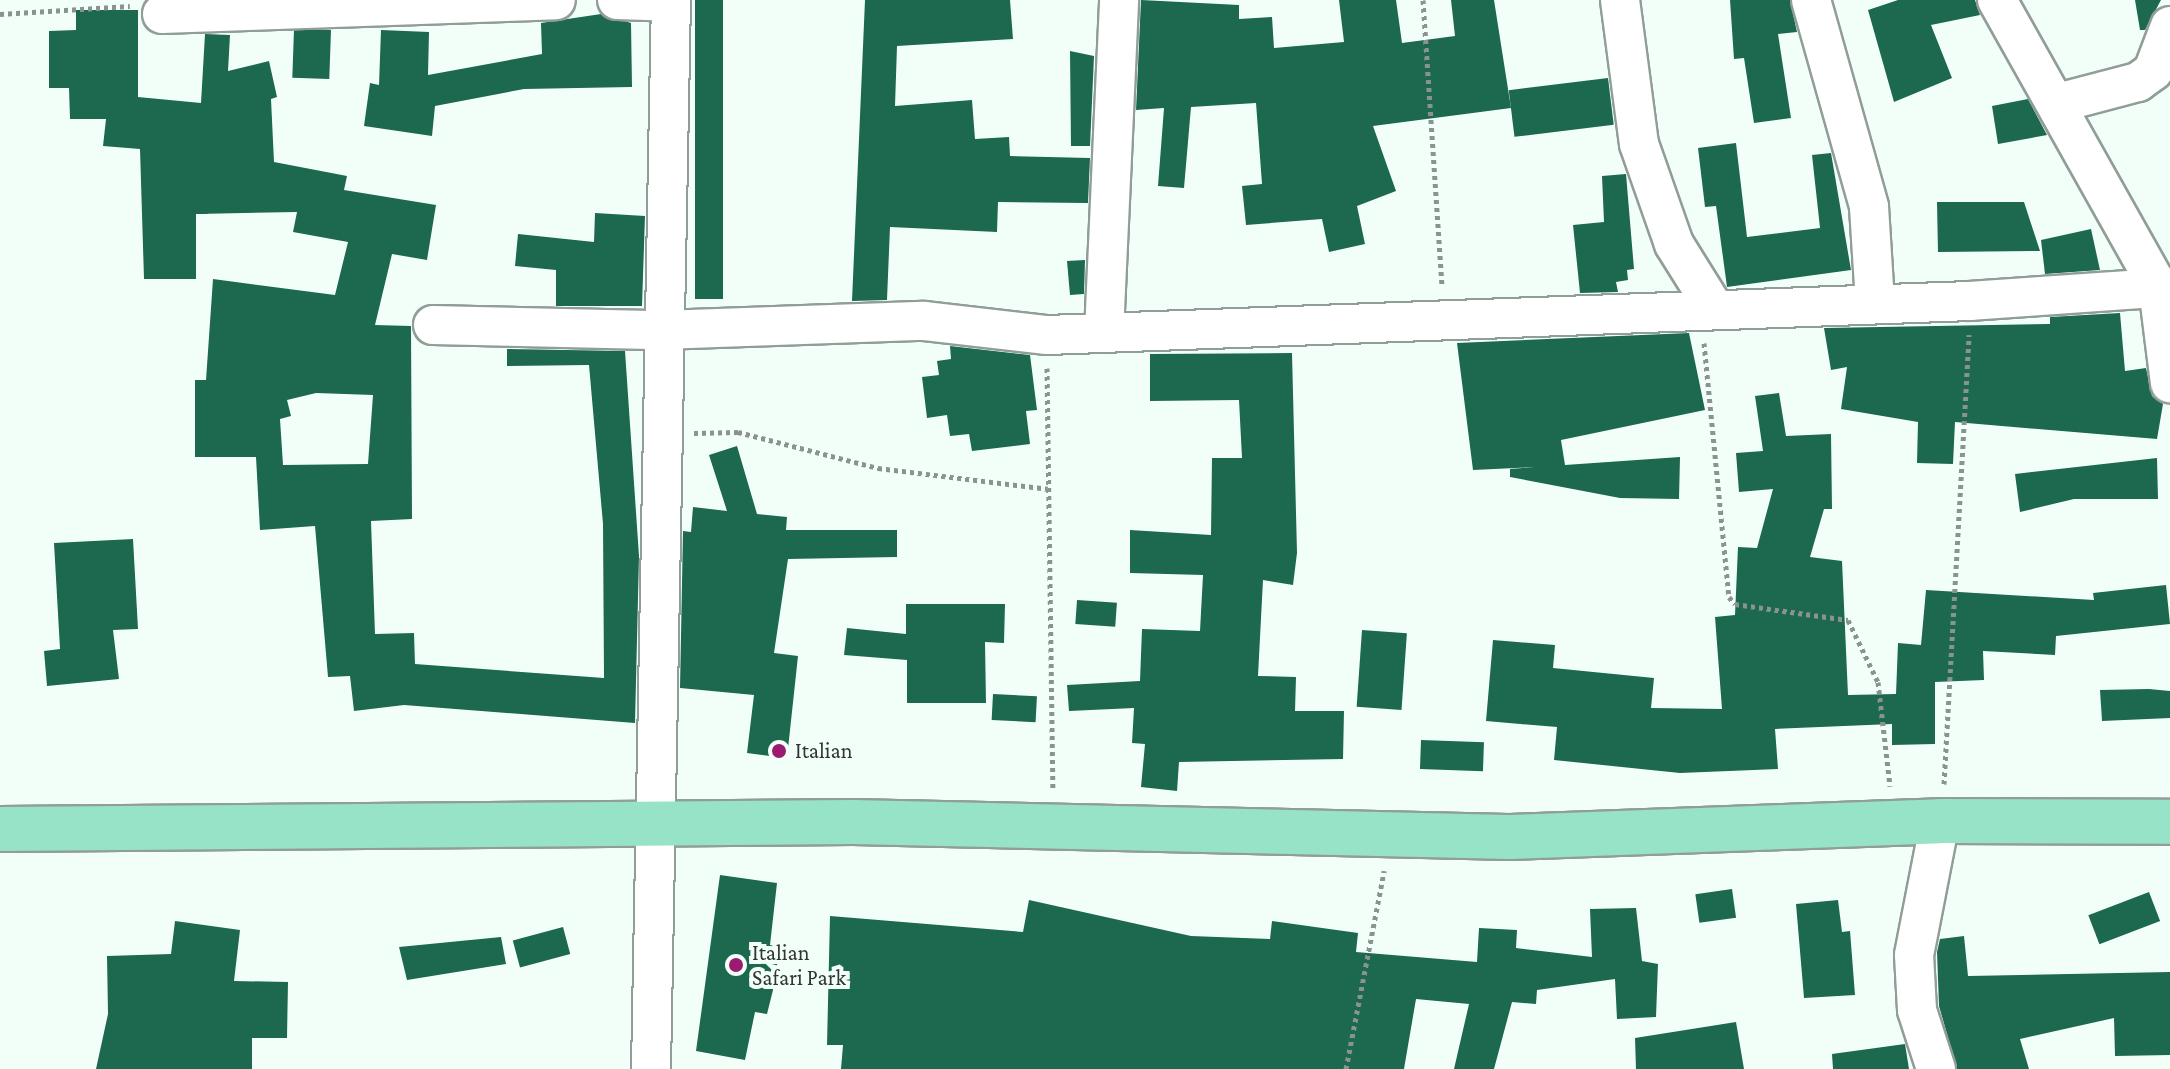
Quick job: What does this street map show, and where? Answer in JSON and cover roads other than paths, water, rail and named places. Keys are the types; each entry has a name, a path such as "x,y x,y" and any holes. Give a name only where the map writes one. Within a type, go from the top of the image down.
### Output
{"main road":[{"path":"0,829 661,826 853,822 1053,831 1510,837 1940,821 2170,822"}],"street":[{"path":"162,14 556,0"},
{"path":"617,0 671,1 658,434 661,826 651,1069"},
{"path":"1104,333 1119,0"},
{"path":"1620,0 1625,81 1639,144 1674,244 1706,308"},
{"path":"1811,0 1869,207 1875,303"},
{"path":"1997,0 2164,287 2170,383"},
{"path":"2058,103 2138,82 2153,71 2170,26"},
{"path":"433,325 661,330 924,321 1047,335 1706,308 1970,301 2164,287"},
{"path":"1936,1069 1917,1010 1914,955 1940,821"}],"place":[{"name":"Italian","path":"779,751"},
{"name":"Italian Safari Park","path":"736,965"}]}
